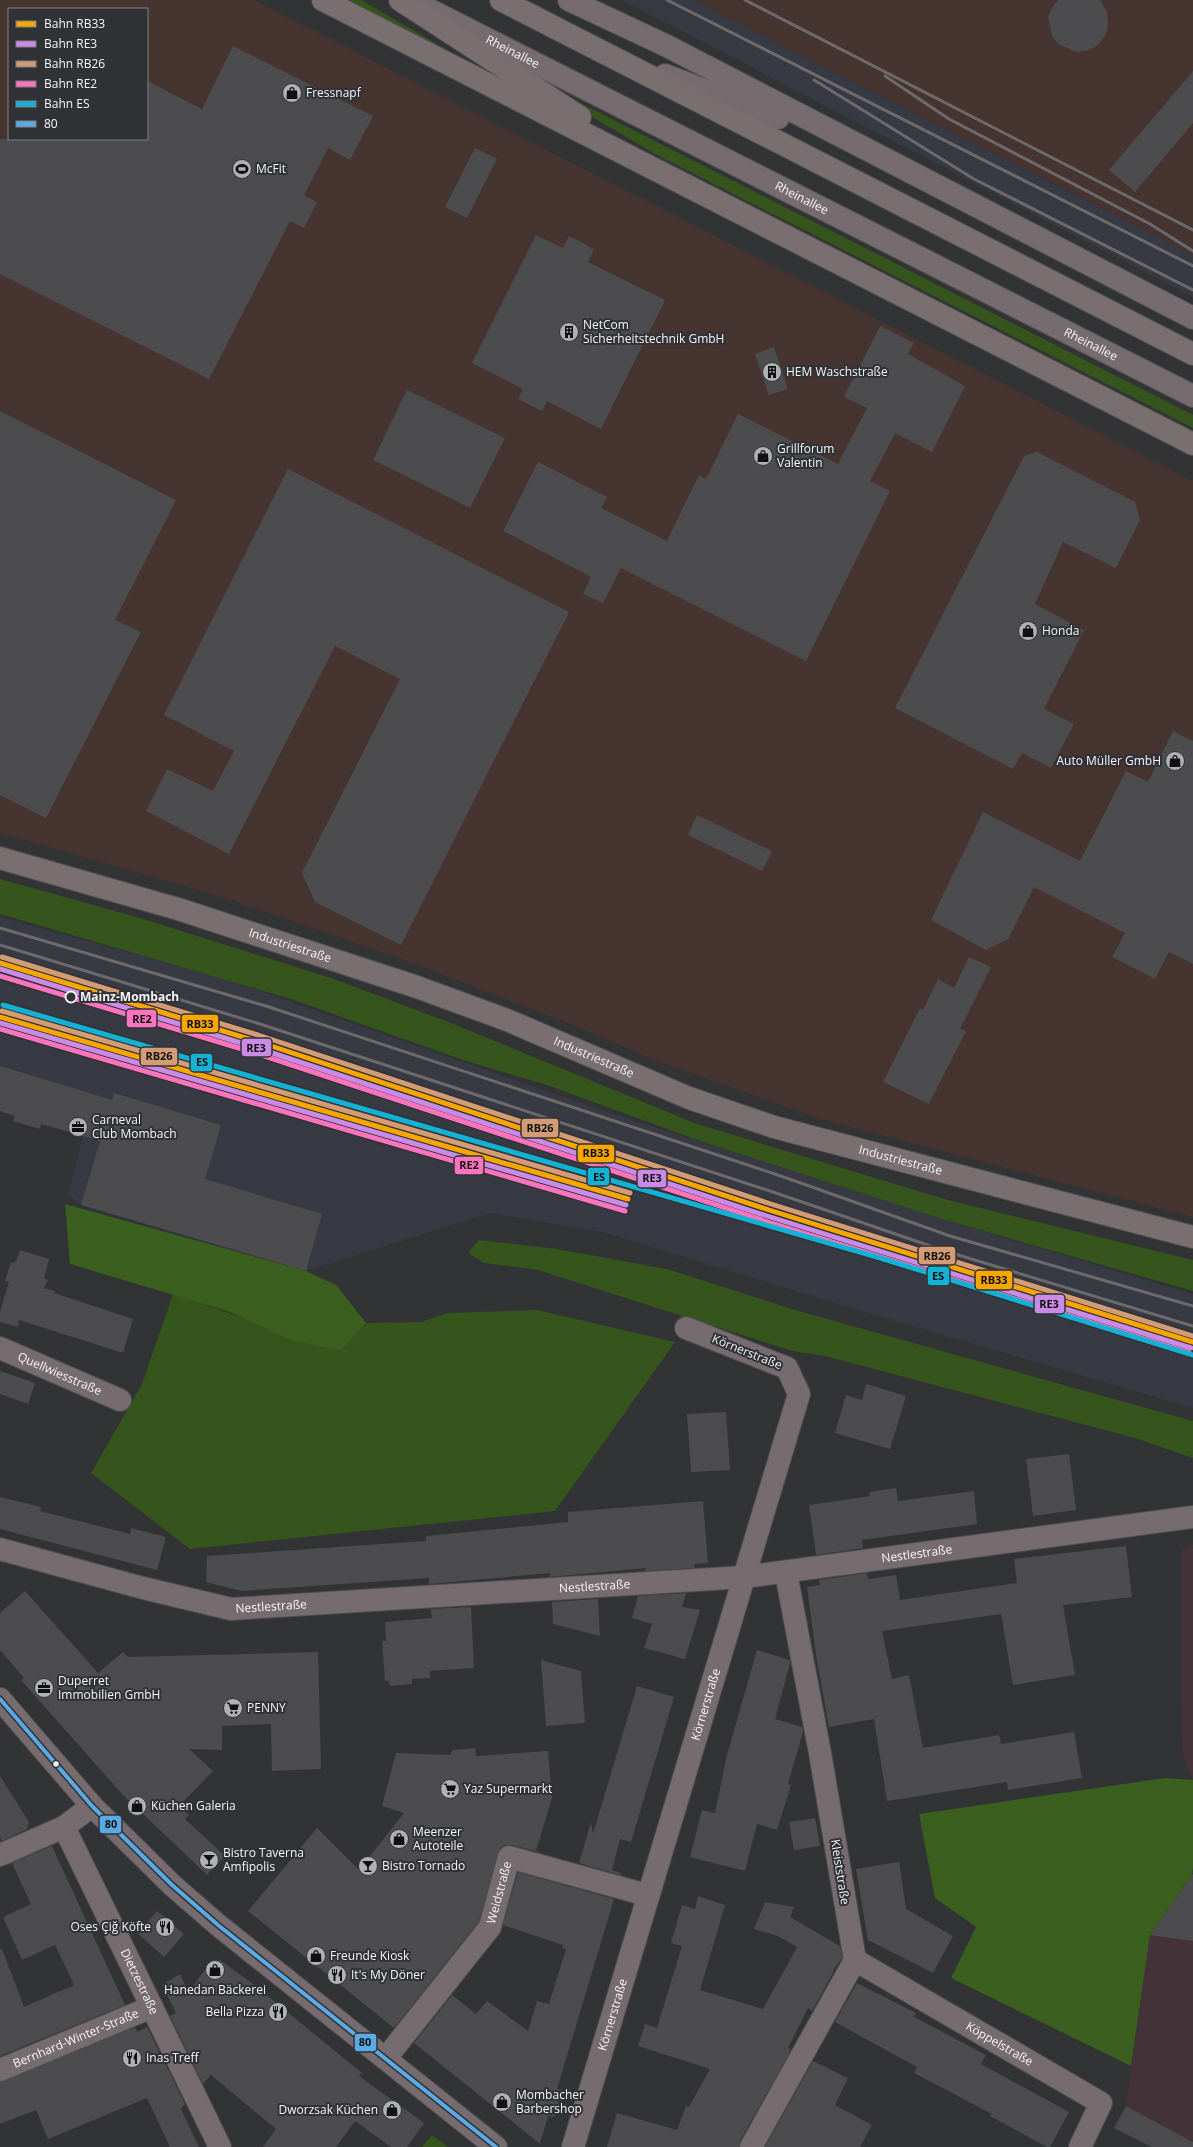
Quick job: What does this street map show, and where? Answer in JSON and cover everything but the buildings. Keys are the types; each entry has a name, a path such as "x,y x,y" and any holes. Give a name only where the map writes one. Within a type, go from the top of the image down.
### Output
{"street":[{"name":"Rheinallee","path":"323,0 1193,444"},
{"name":"Rheinallee","path":"400,0 598,129 726,206"},
{"name":"Rheinallee","path":"411,0 1193,396"},
{"path":"501,0 1193,354"},
{"path":"569,0 665,45 871,153 1193,318"},
{"path":"598,50 871,153"},
{"name":"Industriestraße","path":"0,858 178,909 417,987 507,1020 689,1098 774,1127 1193,1237"},
{"name":"Körnerstraße","path":"573,2147 647,1894 799,1394 786,1368 686,1328"},
{"name":"Quellwiesstraße","path":"0,1348 120,1400"},
{"name":"Nestlestraße","path":"0,1549 143,1588 231,1609 336,1604 786,1573 1193,1517"},
{"name":"Kleiststraße","path":"786,1573 820,1753 854,1960"},
{"path":"0,1699 92,1806 172,1885 218,1925 496,2147"},
{"path":"0,1855 64,1828 92,1806"},
{"name":"Dietzestraße","path":"64,1828 220,2147"},
{"name":"Weidstraße","path":"386,2058 490,1927 509,1857 647,1894"},
{"path":"751,2147 854,1960"},
{"name":"Köppelstraße","path":"854,1960 1101,2103 1080,2147"},
{"name":"Bernhard-Winter-Straße","path":"0,2070 152,2007"}],"shaded area":[{"path":"0,0 254,0 1193,481 1193,1217 820,1119 657,1061 573,1025 402,959 226,898 0,833"},
{"path":"622,0 693,0 1193,255 1193,297"},
{"path":"693,0 1193,0 1193,255"},
{"path":"0,917 225,979 601,1110 942,1219 1193,1294 1193,1408 861,1311 606,1233 490,1213 306,1271 81,1205 68,1195 83,1136 42,1124 40,1129 20,1123 14,1121 15,1116 0,1111"},
{"path":"1193,1545 1193,1780 1182,1754 1181,1548"},
{"path":"1193,1868 1193,2142 1126,2106 1150,1935 1192,1875"}],"green space":[{"path":"347,0 361,0 456,55"},
{"path":"539,82 1193,415 1193,428 657,155 536,84"},
{"path":"0,879 140,918 334,979 451,1023 697,1124 948,1200 1193,1260 1193,1291 942,1219 700,1141 547,1085 463,1060 291,999 0,914"},
{"path":"65,1204 306,1271 336,1285 366,1323 341,1351 289,1339 230,1312 70,1264"},
{"path":"479,1240 557,1249 667,1269 795,1310 1193,1421 1193,1458 1135,1438 825,1356 792,1351 538,1270 484,1263 468,1253"},
{"path":"173,1294 341,1351 366,1323 421,1322 448,1313 537,1310 675,1342 555,1511 190,1549 91,1473 142,1384"},
{"path":"1165,1778 1193,1780 1193,1868 1192,1875 1150,1935 1131,2066 951,1978 976,1927 935,1898 919,1814"},
{"path":"432,2135 448,2147 422,2147"}],"railway":[{"path":"667,0 1193,266"},
{"path":"745,0 1193,230"},
{"path":"885,76 949,119 1150,224 1193,251"},
{"path":"814,80 974,179 1193,290"},
{"path":"0,928 266,1006 778,1175 950,1236 1193,1306"},
{"path":"0,945 260,1024 773,1192 945,1251 1193,1326"}],"rail line":[{"name":"RB26","path":"2,957 258,1035 771,1204 1193,1336"},
{"name":"RB33","path":"0,963 256,1041 769,1210 1193,1342"},
{"name":"RE3","path":"0,969 254,1047 767,1216 1191,1348"},
{"name":"RE2","path":"0,976 252,1052 765,1221 1189,1353"},
{"name":"ES","path":"3,1005 877,1257 1193,1355"},
{"name":"RB26","path":"2,1011 630,1193"},
{"name":"RB33","path":"0,1017 628,1199"},
{"name":"RE3","path":"0,1023 626,1205"},
{"name":"RE2","path":"0,1029 625,1211"}],"transit line":[{"name":"80","path":"0,1699 92,1806 172,1885 218,1925 496,2147"}],"place":[{"name":"Fressnapf","path":"292,93"},
{"name":"McFit","path":"242,169"},
{"name":"NetCom Sicherheitstechnik GmbH","path":"569,332"},
{"name":"HEM Waschstraße","path":"772,372"},
{"name":"Grillforum Valentin","path":"763,456"},
{"name":"Honda","path":"1028,631"},
{"name":"Auto Müller GmbH","path":"1175,761"},
{"name":"Mainz-Mombach","path":"71,997"},
{"name":"Carneval Club Mombach","path":"78,1127"},
{"name":"Duperret Immobilien GmbH","path":"44,1688"},
{"name":"PENNY","path":"233,1708"},
{"name":"Yaz Supermarkt","path":"450,1789"},
{"name":"Küchen Galeria","path":"137,1806"},
{"name":"Meenzer Autoteile","path":"399,1839"},
{"name":"Bistro Taverna Amfipolis","path":"209,1860"},
{"name":"Bistro Tornado","path":"368,1866"},
{"name":"Oses Çiğ Köfte","path":"165,1927"},
{"name":"Freunde Kiosk","path":"316,1956"},
{"name":"Hanedan Bäckerei","path":"215,1970"},
{"name":"It's My Döner","path":"337,1975"},
{"name":"Bella Pizza","path":"278,2012"},
{"name":"Inas Treff","path":"132,2058"},
{"name":"Mombacher Barbershop","path":"502,2102"},
{"name":"Dworzsak Küchen","path":"392,2110"}]}
